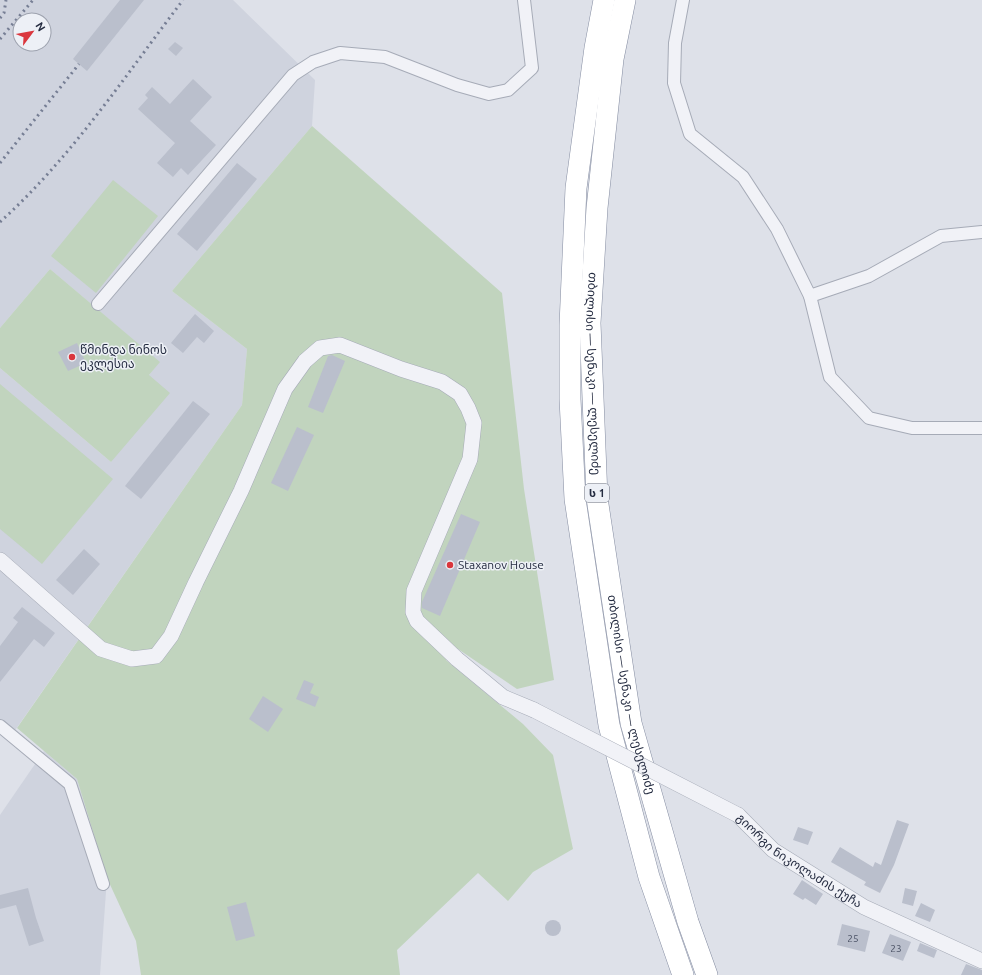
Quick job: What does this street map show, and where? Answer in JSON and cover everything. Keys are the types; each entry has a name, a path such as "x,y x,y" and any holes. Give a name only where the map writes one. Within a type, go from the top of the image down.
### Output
{"highway":[{"name":"თბილისი — სენაკი — ლესელიძე","path":"604,0 595,48 576,188 570,325 570,399 575,499 609,725 649,877 684,975"},
{"name":"თბილისი — სენაკი — ლესელიძე","path":"625,0 613,59 595,238 590,323 597,498 631,722 688,922 707,975"}],"street":[{"path":"98,304 293,75 313,62 340,54 385,57 457,85 490,94 508,90 532,68 524,0"},
{"path":"683,0 675,43 674,83 690,134 743,177 777,229 810,296 830,377 870,418 912,428 982,428"},
{"path":"810,296 869,276 941,236 982,232"},
{"name":"გიორგი ნიკოლაძის ქუჩა","path":"0,560 101,650 132,659 156,656 171,636 241,491 285,389 305,361 320,348 340,345 401,369 442,382 460,394 468,408 474,424 470,459 414,591 413,612 417,620 458,659 503,697 534,710 738,815 773,850 864,907 982,961"},
{"path":"0,726 70,784 103,884"}],"shaded area":[{"path":"0,0 233,0 315,80 312,126 172,291 247,349 242,405 9,739 0,732 0,368 111,462 149,375 159,362 50,269 0,328"},
{"path":"44,751 77,779 107,878 100,975 0,975 0,815"}],"green space":[{"path":"312,126 502,293 524,489 554,680 517,689 458,649 446,660 523,724 553,755 573,849 533,872 508,901 478,873 397,950 400,975 141,975 136,941 107,878 77,779 17,728 242,405 247,349 172,291"},
{"path":"113,180 158,216 96,293 51,256"},
{"path":"50,269 160,362 149,375 170,393 111,462 0,368 0,328"},
{"path":"0,384 113,479 42,564 0,529"}],"building":[{"path":"120,0 144,0 87,71 73,59"},
{"path":"175,42 183,48 176,56 168,49"},
{"path":"193,79 212,97 190,121 216,145 188,175 181,168 173,177 157,163 175,143 138,109 148,98 145,95 152,87 170,104"},
{"path":"237,163 257,179 197,251 177,234"},
{"path":"195,314 214,331 204,343 197,337 183,353 171,343"},
{"name":"წმინდა ნინოს ეკლესია","path":"77,343 86,363 68,371 58,352"},
{"path":"332,355 345,361 323,413 308,407 328,356"},
{"path":"193,401 210,414 141,499 125,486"},
{"path":"297,427 314,435 288,491 271,483"},
{"name":"Staxanov House","path":"461,514 480,522 440,616 422,608 422,602"},
{"path":"84,549 100,564 73,595 56,580"},
{"path":"22,607 55,633 44,647 34,639 0,682 0,646 18,622 13,618"},
{"path":"304,680 314,684 310,693 319,697 315,707 296,699"},
{"path":"263,696 283,709 268,732 249,719"},
{"path":"897,820 909,824 894,865 880,893 864,885 866,882 831,862 840,847 873,867 875,862 881,865"},
{"path":"798,827 813,832 808,845 793,840"},
{"path":"802,880 823,894 816,905 805,898 803,900 793,894"},
{"path":"28,888 44,941 29,946 16,905 0,909 0,895"},
{"path":"905,888 917,891 913,906 902,903"},
{"path":"246,902 255,936 236,941 227,907"},
{"path":"921,903 935,910 930,922 915,916"},
{"path":"553,920 560,925 561,928 556,935 553,936 546,931 545,928 550,921"},
{"path":"842,924 870,931 865,952 837,945"},
{"path":"890,934 911,942 903,961 882,953"},
{"path":"920,943 937,950 934,958 917,951"},
{"path":"966,964 982,970 982,975 961,975"}],"railway":[{"path":"0,18 4,13 6,0"},
{"path":"0,39 33,0"},
{"path":"0,222 26,197 74,144 183,0"},
{"path":"0,163 79,64"}],"place":[{"name":"წმინდა ნინოს ეკლესია","path":"72,357"},
{"name":"Staxanov House","path":"450,565"}]}
